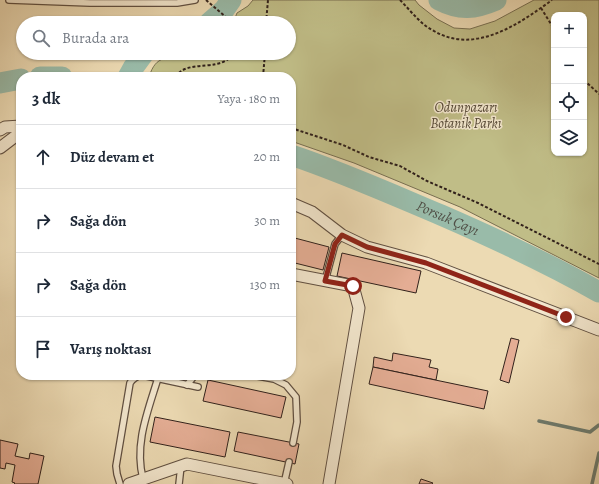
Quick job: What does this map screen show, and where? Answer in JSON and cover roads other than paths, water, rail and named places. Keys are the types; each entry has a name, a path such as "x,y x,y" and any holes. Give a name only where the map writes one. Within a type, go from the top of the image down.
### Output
{"street":[{"path":"0,130 5,127 16,126"},
{"path":"0,148 16,136"},
{"path":"296,205 312,212 342,235 367,247 426,263 599,330"},
{"path":"296,275 353,286 359,308 329,484"},
{"path":"129,484 188,464 285,484"}],"lane":[{"path":"9,0 90,3 178,3 195,0"},
{"path":"325,281 335,244 342,235"},
{"path":"120,484 116,466 130,383 132,380"},
{"path":"143,479 140,463 141,438 157,380"},
{"path":"166,380 198,387"},
{"path":"187,385 191,380"},
{"path":"276,380 286,385 296,397 297,422 293,443"},
{"path":"285,484 289,462"},
{"path":"179,484 181,466"}],"waterway":[{"name":"Porsuk Çayı","path":"217,16 224,10 231,0"},
{"name":"Porsuk Çayı","path":"439,0 454,6 468,8 496,0"},
{"name":"Porsuk Çayı","path":"131,72 139,60"},
{"name":"Porsuk Çayı","path":"0,83 16,80"},
{"name":"Porsuk Çayı","path":"296,157 385,191 461,224 541,261 599,292"},
{"path":"539,421 590,432 599,425"},
{"path":"592,484 599,453"}],"park label":[{"name":"Odunpazarı Botanik Parkı","path":"466,116"}]}
